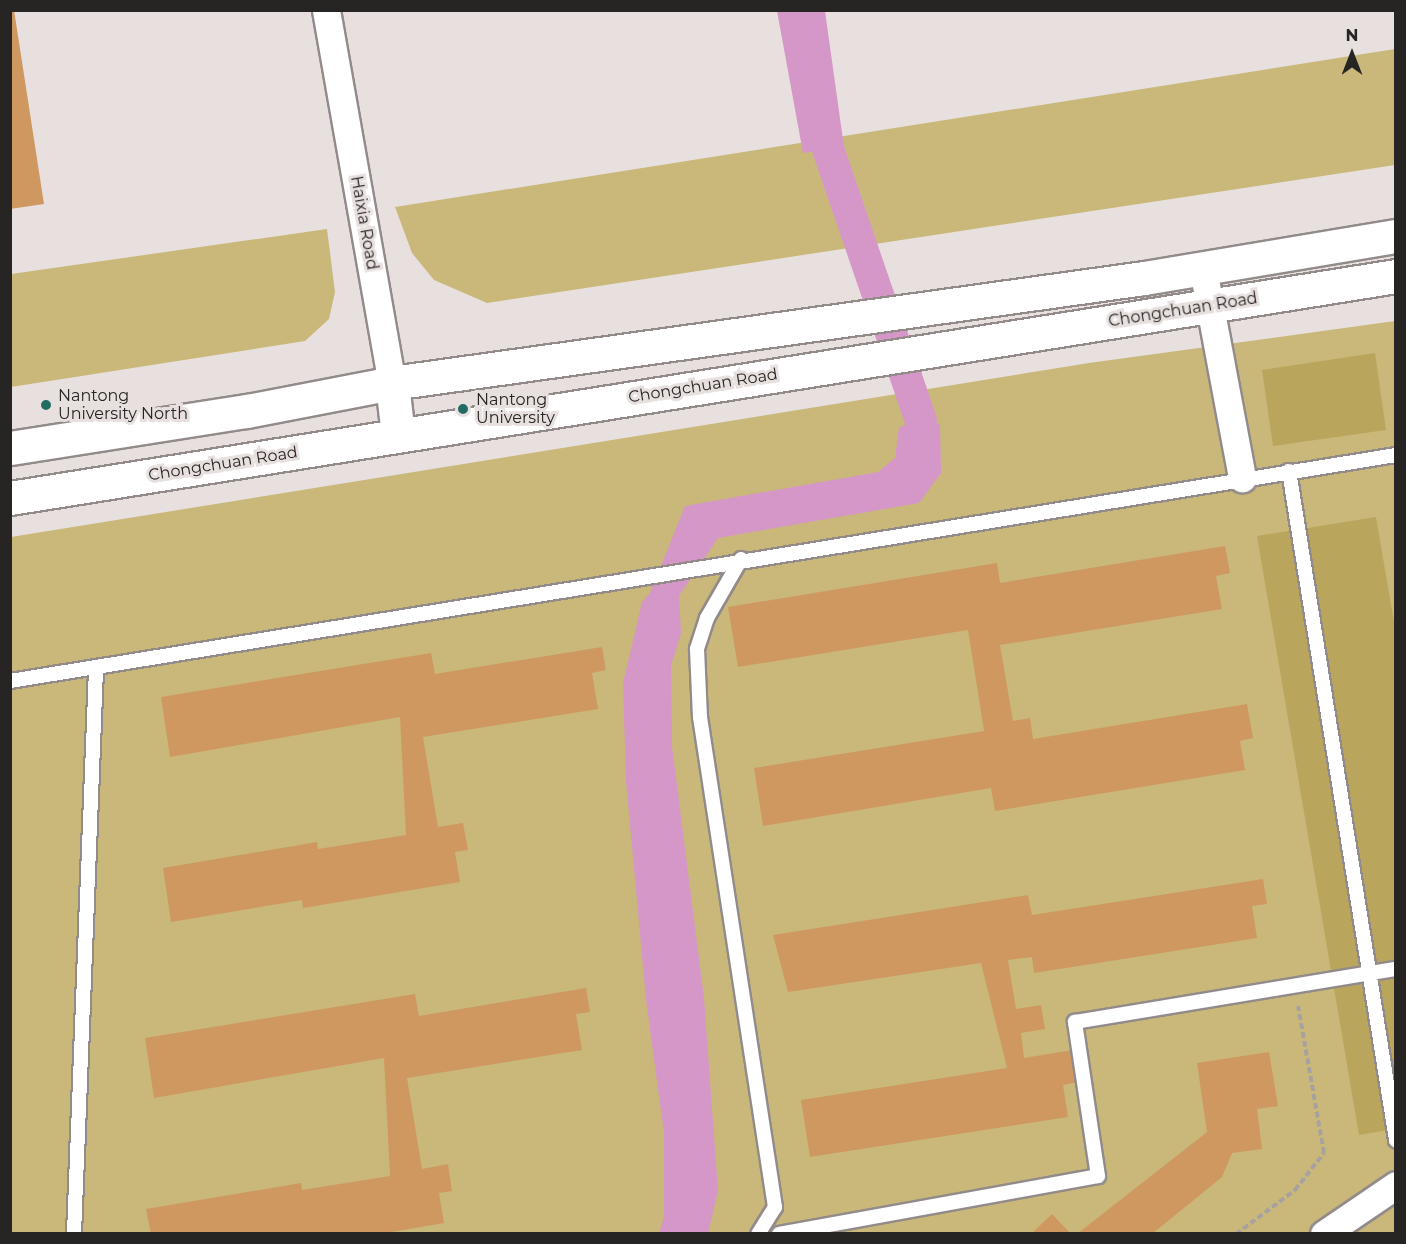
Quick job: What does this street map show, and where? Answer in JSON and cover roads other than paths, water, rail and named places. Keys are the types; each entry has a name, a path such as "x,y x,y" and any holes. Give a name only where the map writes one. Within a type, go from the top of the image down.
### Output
{"main road":[{"path":"10,448 247,411 392,383 1203,269 1395,236"},
{"name":"Chongchuan Road","path":"10,498 1395,276"},
{"name":"Haixia Road","path":"392,383 398,436"}],"street":[{"name":"Haixia Road","path":"326,10 392,383"},
{"path":"1203,269 1242,478"},
{"path":"1324,1233 1395,1185"}],"lane":[{"path":"10,681 96,669 645,575 712,567 741,559 1395,455"},
{"path":"1289,471 1395,1140"},
{"path":"741,559 707,618 697,649 700,717 775,1207 758,1233"},
{"path":"74,1233 96,669"},
{"path":"779,1233 1098,1176 1075,1022 1395,969"}],"waterway":[{"path":"828,149 921,421"}],"place":[{"name":"Nantong University North","path":"46,405"},
{"name":"Nantong University","path":"463,409"}]}
